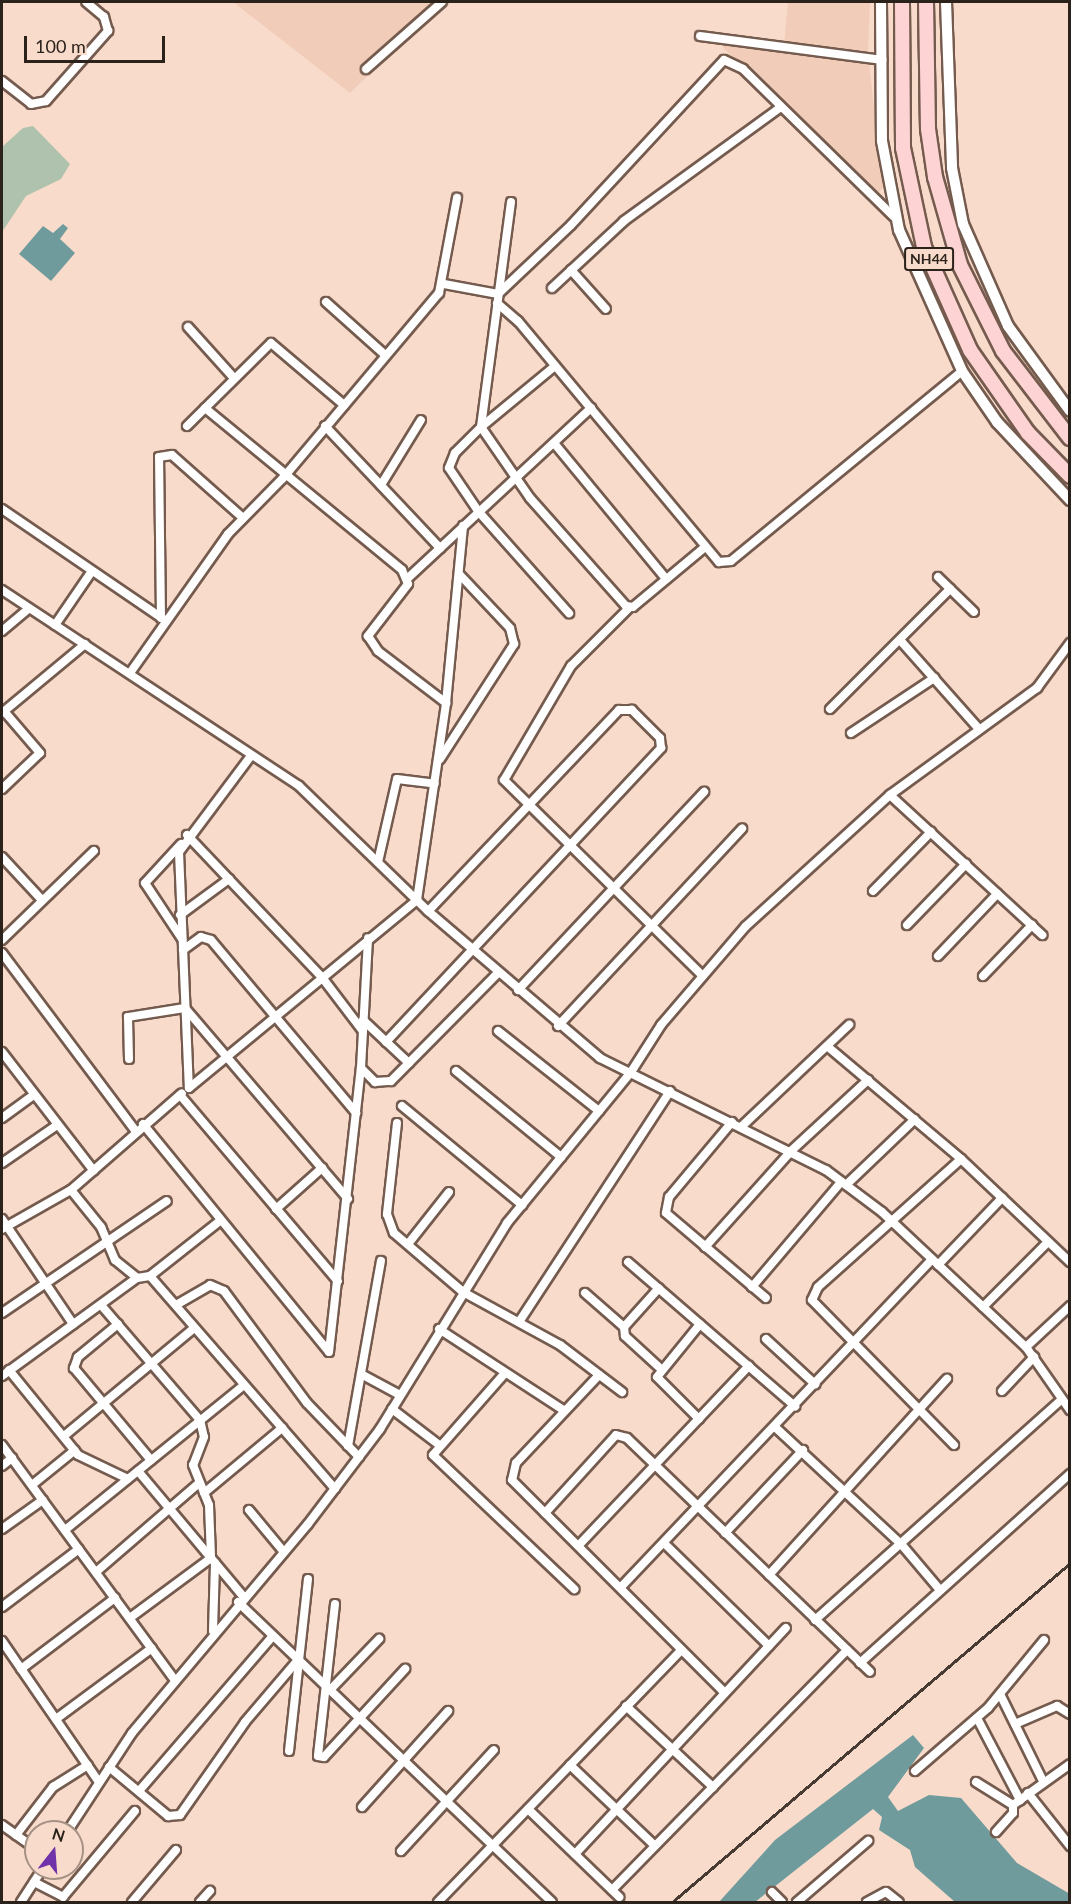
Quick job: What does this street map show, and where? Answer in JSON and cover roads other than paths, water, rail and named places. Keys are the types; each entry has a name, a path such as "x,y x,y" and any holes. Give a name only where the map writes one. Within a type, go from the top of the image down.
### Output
{"highway":[{"name":"NH44","path":"902,2 903,148 924,247 970,350 1028,433 1070,476"},
{"name":"NH44","path":"926,2 928,129 934,177 956,254 978,309 1003,351 1070,438"}],"street":[{"path":"2,81 31,104 46,101 108,31 105,17 86,2"},
{"path":"366,69 442,2"},
{"path":"882,2 882,141 894,217 962,371 997,422 1070,500"},
{"path":"946,2 951,168 963,224 1008,326 1070,411"},
{"path":"700,36 882,60"},
{"path":"497,298 594,201 716,65 732,61 894,217"},
{"path":"552,288 640,208 781,107"},
{"path":"130,674 163,619 243,518 283,478 444,284 457,198"},
{"path":"511,202 481,427 517,478 629,608"},
{"path":"571,270 606,309"},
{"path":"444,284 497,298 719,562 730,561 962,371"},
{"path":"326,302 384,354"},
{"path":"188,327 234,378"},
{"path":"188,426 266,345 274,344 344,405"},
{"path":"555,366 481,427 455,453 449,468 478,511 569,613"},
{"path":"205,408 283,478 408,578"},
{"path":"446,703 378,651 368,636 404,592 408,578 591,408"},
{"path":"381,485 421,420"},
{"path":"325,426 440,548"},
{"path":"554,443 666,579"},
{"path":"163,619 159,457 172,455 243,518"},
{"path":"2,509 163,619"},
{"path":"73,1324 3,1225 71,1190 94,1171 135,1130 417,900 446,703 463,526"},
{"path":"702,976 505,785 507,770 571,666 629,608 705,547"},
{"path":"55,625 92,571"},
{"path":"438,762 514,644 510,628 460,575"},
{"path":"938,577 974,612"},
{"path":"830,709 950,589"},
{"path":"2,591 130,674 250,757 299,786 417,900 558,1026 631,1072 791,1151 844,1184 892,1222 1026,1347 1070,1410"},
{"path":"2,631 29,608"},
{"path":"900,640 979,729"},
{"path":"75,1820 109,1767 174,1679 359,1457 392,1409 439,1329 522,1205 631,1072 660,1025 746,926 890,795 1037,688 1070,643"},
{"path":"2,789 40,753 3,712 85,644"},
{"path":"851,733 934,678"},
{"path":"386,1041 473,951 661,748 660,738 632,710 619,710 428,910"},
{"path":"182,939 145,883 182,844 250,757"},
{"path":"378,862 397,779 435,783"},
{"path":"518,990 704,792"},
{"path":"890,795 1042,935"},
{"path":"558,1026 742,830"},
{"path":"873,891 931,832"},
{"path":"187,835 321,976 362,1030"},
{"path":"182,844 180,915 189,1088"},
{"path":"2,940 94,851"},
{"path":"2,857 42,900"},
{"path":"907,925 966,864"},
{"path":"180,915 229,879"},
{"path":"938,956 998,894"},
{"path":"983,976 1032,925"},
{"path":"183,950 201,937 211,940 356,1113"},
{"path":"143,1124 326,1352 333,1346 348,1199 360,1068 368,938"},
{"path":"2,954 135,1130"},
{"path":"360,1068 375,1082 387,1084 498,973"},
{"path":"185,1008 228,1055 348,1199"},
{"path":"129,1059 128,1017 185,1008"},
{"path":"363,1020 409,1063"},
{"path":"741,1127 849,1025"},
{"path":"498,1031 599,1111"},
{"path":"827,1046 915,1119 1070,1262"},
{"path":"2,1052 94,1171"},
{"path":"456,1071 561,1157"},
{"path":"705,1247 791,1151 868,1080"},
{"path":"519,1322 670,1092"},
{"path":"2,1118 34,1095"},
{"path":"180,1095 338,1281"},
{"path":"402,1106 522,1205"},
{"path":"752,1287 844,1184 915,1119"},
{"path":"732,1122 666,1205 671,1219 766,1298"},
{"path":"397,1123 387,1221 408,1244 463,1292 519,1322 622,1392"},
{"path":"2,1163 57,1125"},
{"path":"954,1445 815,1308 813,1294 961,1160"},
{"path":"276,1209 322,1168"},
{"path":"71,1190 106,1240 115,1260 137,1278"},
{"path":"408,1244 448,1192"},
{"path":"621,1587 852,1345 1002,1198"},
{"path":"2,1313 44,1282 167,1200"},
{"path":"128,1479 75,1450 5,1373 137,1278 150,1276 220,1221"},
{"path":"983,1307 1048,1242"},
{"path":"348,1446 381,1261"},
{"path":"628,1262 795,1406"},
{"path":"150,1276 334,1489"},
{"path":"176,1305 210,1285 224,1291 307,1403 359,1457"},
{"path":"624,1327 659,1288"},
{"path":"585,1293 624,1327 625,1336 661,1369"},
{"path":"101,1305 200,1420 204,1444 193,1465 198,1484 210,1505 213,1631"},
{"path":"1026,1347 1070,1306"},
{"path":"118,1324 74,1362 104,1405 151,1460"},
{"path":"699,1419 658,1381 661,1369 700,1324"},
{"path":"64,1436 153,1365 194,1328"},
{"path":"439,1329 565,1411"},
{"path":"766,1339 815,1384"},
{"path":"1002,1391 1034,1357"},
{"path":"579,1545 749,1366"},
{"path":"505,1373 438,1444 435,1460 574,1589"},
{"path":"361,1374 400,1395"},
{"path":"599,1375 512,1468 512,1480 724,1693"},
{"path":"769,1575 946,1379"},
{"path":"65,1530 244,1385"},
{"path":"815,1620 1062,1399"},
{"path":"392,1409 438,1444"},
{"path":"776,1427 901,1544 940,1590"},
{"path":"204,1493 282,1428"},
{"path":"545,1513 616,1435 627,1438 870,1672"},
{"path":"2,1444 174,1679"},
{"path":"32,1485 75,1450"},
{"path":"725,1533 803,1450"},
{"path":"2,1466 12,1458"},
{"path":"138,1471 213,1560 240,1599 273,1636 552,1902"},
{"path":"860,1663 1070,1474"},
{"path":"96,1572 198,1484"},
{"path":"2,1529 43,1500"},
{"path":"249,1510 283,1551"},
{"path":"664,1543 769,1646"},
{"path":"2,1606 79,1549"},
{"path":"130,1618 213,1560"},
{"path":"290,1751 308,1579"},
{"path":"21,1670 115,1598"},
{"path":"335,1604 318,1756 324,1757 405,1669"},
{"path":"574,1854 786,1628"},
{"path":"139,1791 273,1636"},
{"path":"327,1688 379,1639"},
{"path":"915,1771 977,1718 1000,1694 1044,1640"},
{"path":"2,1641 99,1782"},
{"path":"56,1719 152,1648"},
{"path":"438,1902 681,1650"},
{"path":"528,1809 616,1894 655,1846 847,1650"},
{"path":"109,1767 168,1816 180,1815 245,1722 298,1660"},
{"path":"1000,1694 1042,1779"},
{"path":"626,1706 713,1787"},
{"path":"1015,1724 1057,1706 1070,1714"},
{"path":"362,1806 448,1711"},
{"path":"977,1718 1017,1802"},
{"path":"400,1851 494,1750"},
{"path":"996,1832 1013,1813 1017,1802 1042,1779 1070,1764"},
{"path":"16,1835 53,1787 88,1765"},
{"path":"570,1765 655,1846"},
{"path":"976,1782 1017,1802"},
{"path":"1028,1793 1070,1846"},
{"path":"21,1902 34,1882 59,1900 67,1894 135,1812"},
{"path":"2,1825 24,1841"},
{"path":"798,1902 868,1841"},
{"path":"132,1902 176,1851"},
{"path":"200,1902 210,1891"},
{"path":"772,1892 782,1902"},
{"path":"867,1902 886,1892 899,1902"}],"water":[{"path":"63,224 68,228 60,239 75,253 51,281 19,254 43,226 53,233"},
{"path":"913,1735 924,1748 888,1797 898,1811 929,1795 961,1798 1017,1863 1070,1894 1069,1902 955,1902 915,1867 910,1850 879,1830 882,1817 873,1809 755,1902 719,1902 775,1840"}],"railway":[{"path":"672,1902 1070,1563"}]}
